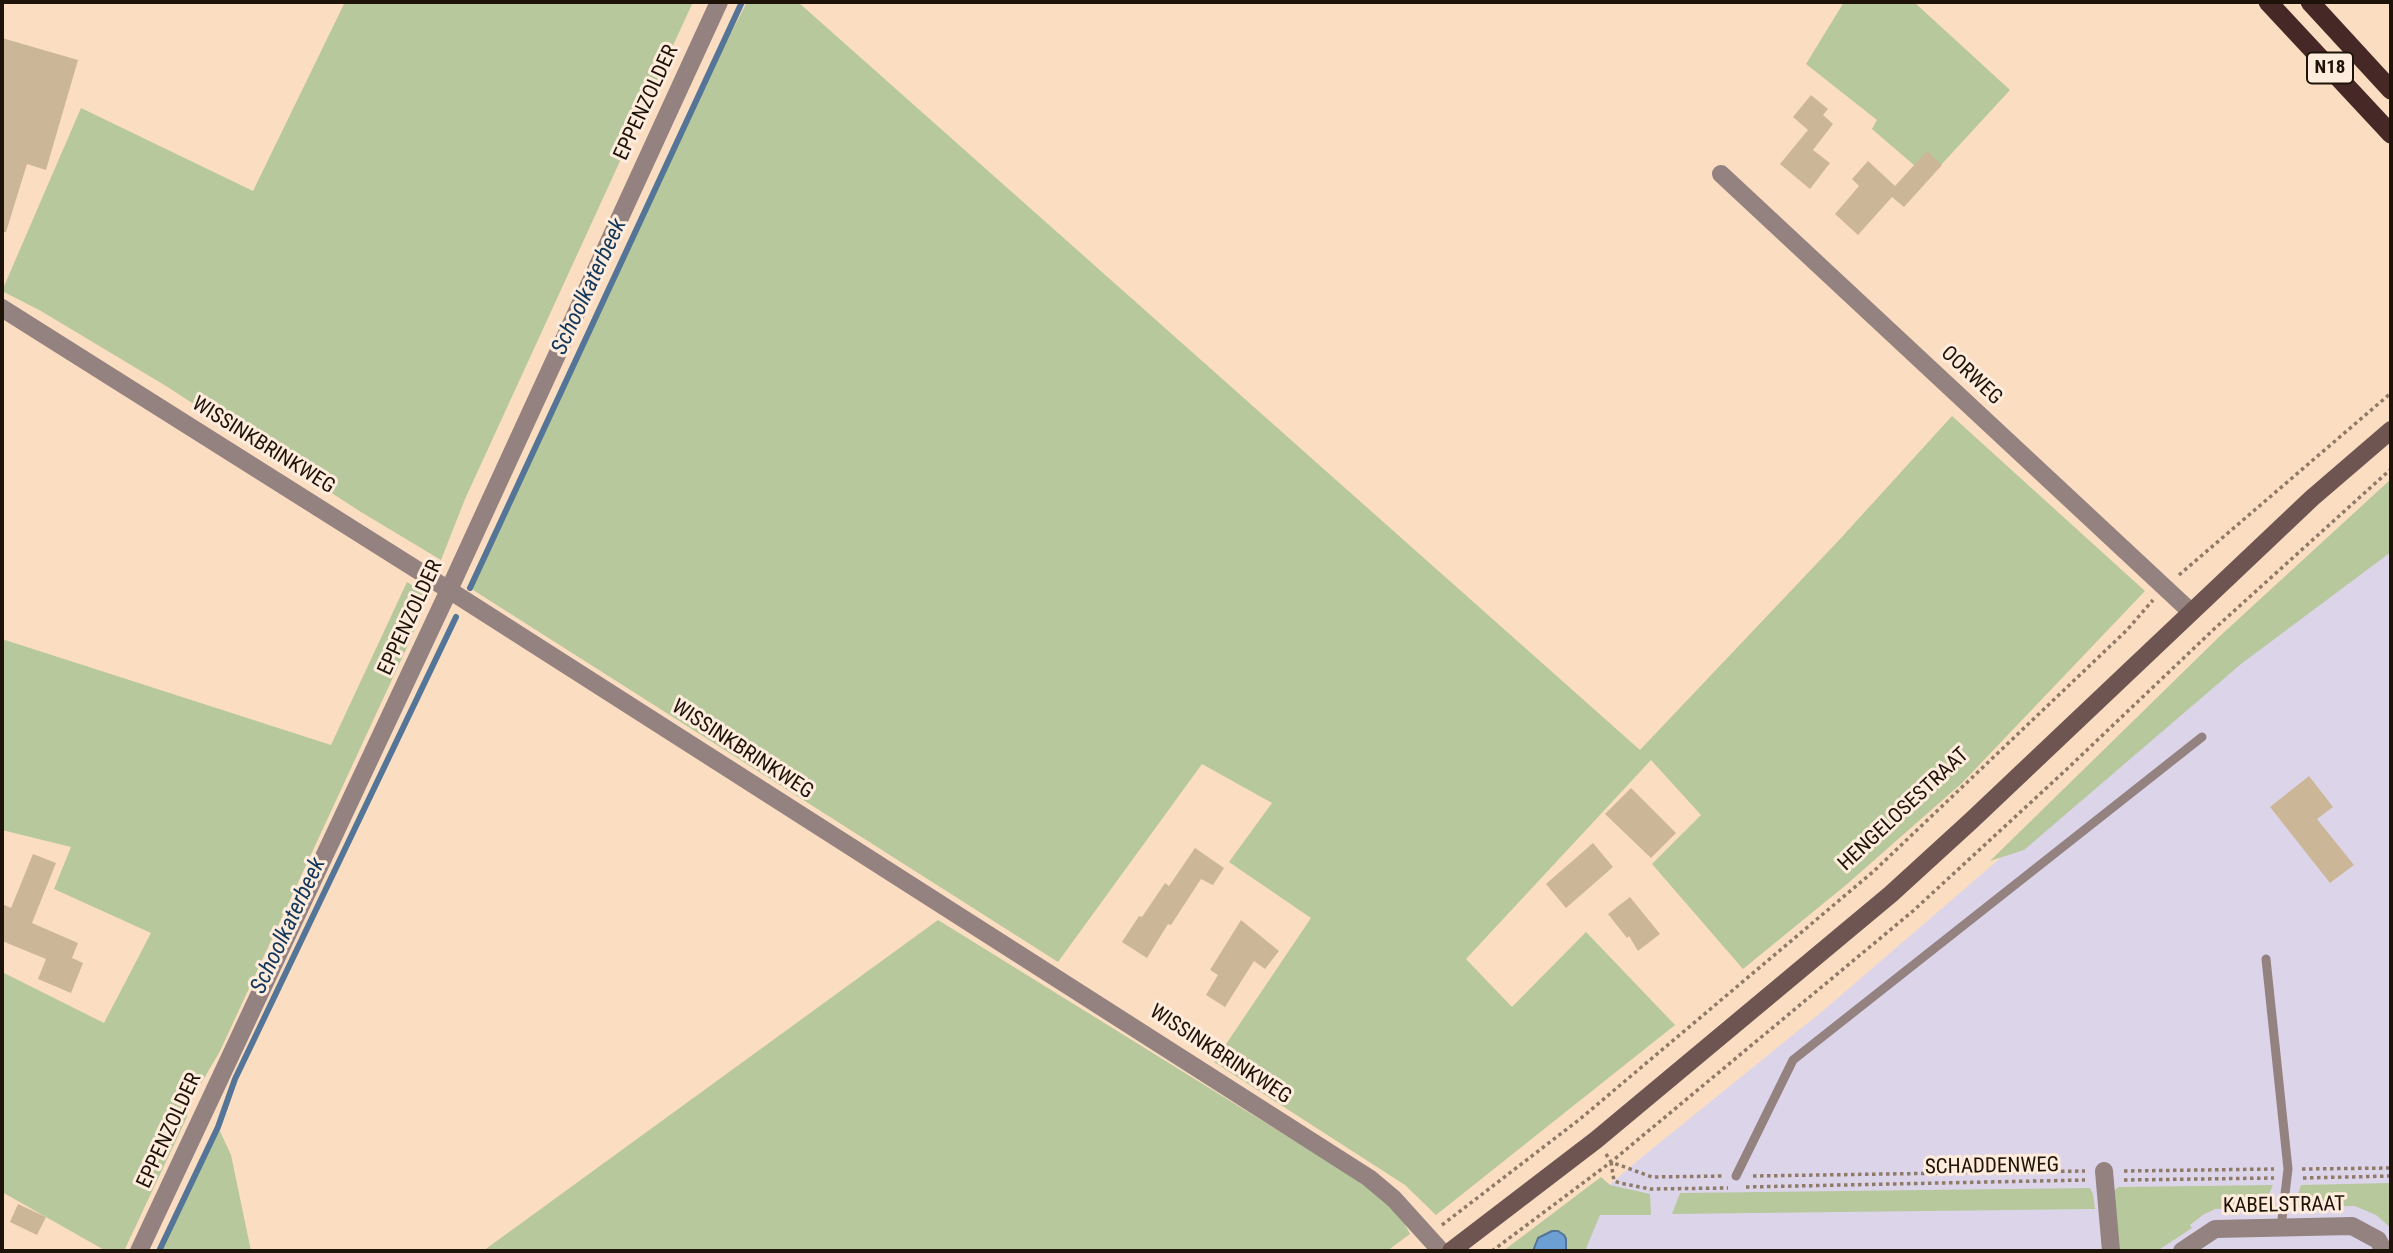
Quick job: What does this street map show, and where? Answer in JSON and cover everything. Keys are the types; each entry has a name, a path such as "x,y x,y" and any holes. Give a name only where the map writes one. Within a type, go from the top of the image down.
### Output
{"highway":[{"name":"N18","path":"2268,2 2391,134"},
{"name":"N18","path":"2310,2 2391,90"}],"main road":[{"path":"1451,1251 1596,1140 1891,894 2190,611 2391,429"}],"street":[{"name":"EPPENZOLDER","path":"138,1251 449,590 719,2"},
{"name":"OORWEG","path":"1721,174 2190,611"},
{"name":"WISSINKBRINKWEG","path":"2,308 449,590 1368,1178 1394,1199 1441,1251"},
{"path":"2104,1176 2112,1251"},
{"name":"KABELSTRAAT","path":"2182,1251 2215,1229 2352,1226 2378,1240 2384,1251"}],"lane":[{"path":"1736,1176 1793,1060 2202,737"},
{"path":"2266,959 2287,1173 2281,1227"}],"path":[{"name":"HENGELOSESTRAAT","path":"1427,1237 1580,1119 1874,872 2127,630 2163,588 2391,393"},
{"path":"1596,1140 1611,1162 1614,1181 1650,1189 1733,1188"},
{"name":"SCHADDENWEG","path":"1611,1162 1653,1177 2104,1176 2287,1173 2391,1168"},
{"name":"SCHADDENWEG","path":"1746,1188 2104,1176 2287,1173 2391,1176"}],"shaded area":[{"path":"2391,522 2391,1251 1532,1251 1642,1157 1825,1009"}],"green space":[{"path":"345,2 693,2 465,499 441,560 361,512 166,386 41,311 2,291 81,108 253,191"},
{"path":"747,2 798,2 1640,750 1841,538 1952,416 2145,591 1962,783 1846,885 1743,969 1652,864 1701,815 1651,760 1466,959 1512,1007 1586,932 1675,1025 1436,1215 1405,1185 1214,1062 1311,918 1229,862 1272,803 1202,764 1058,962 470,588 704,85"},
{"path":"1844,2 1914,2 2010,90 1929,178 1872,129 1877,120 1806,64"},
{"path":"2391,479 2391,552 2241,664 2024,850 1990,861 2220,636"},
{"path":"407,582 429,596 408,645 220,1051 188,1106 187,1117 124,1251 106,1251 2,1192 2,972 104,1023 151,933 54,889 71,847 2,830 2,639 331,745"},
{"path":"938,920 1374,1190 1402,1219 1410,1234 1387,1251 483,1251"},
{"path":"218,1127 231,1155 251,1251 159,1251"},
{"path":"1601,1177 1610,1185 1650,1194 1651,1215 1600,1215 1585,1251 1566,1251 1563,1235 1558,1231 1538,1238 1533,1251 1503,1251"},
{"path":"2391,1183 2391,1228 2376,1215 2355,1206 2294,1207 2301,1185"},
{"path":"2273,1185 2263,1207 2215,1209 2203,1215 2190,1225 2192,1228 2157,1251 2118,1251 2113,1192 2118,1187"},
{"path":"2090,1188 2095,1209 1672,1214 1680,1193"}],"water":[{"path":"1552,1231 1564,1235 1566,1251 1533,1251 1538,1238"}],"building":[{"path":"2,38 78,60 46,170 27,164 6,232 2,232"},
{"path":"1811,95 1828,109 1823,115 1833,124 1813,150 1830,163 1810,189 1780,164 1808,130 1793,117"},
{"path":"1927,151 1942,165 1904,207 1892,197 1858,235 1835,214 1859,186 1852,179 1868,161 1895,186"},
{"path":"2309,776 2333,807 2317,819 2354,865 2330,883 2270,807"},
{"path":"1631,788 1676,833 1651,858 1605,814"},
{"path":"1593,843 1613,867 1566,908 1546,884"},
{"path":"1195,848 1224,868 1213,885 1201,879 1147,958 1122,942 1165,883 1169,886"},
{"path":"33,854 56,863 32,923 78,943 72,958 83,963 71,993 38,979 46,959 2,941 2,904 11,908"},
{"path":"1630,897 1660,934 1638,951 1629,936 1627,938 1608,914"},
{"path":"1241,920 1279,951 1265,969 1254,961 1225,1007 1206,995 1218,975 1210,970"},
{"path":"18,1204 46,1217 37,1235 10,1222"}],"waterway":[{"name":"Schoolkaterbeek","path":"470,588 742,2"},
{"name":"Schoolkaterbeek","path":"159,1251 218,1127 235,1079 456,617"}]}
